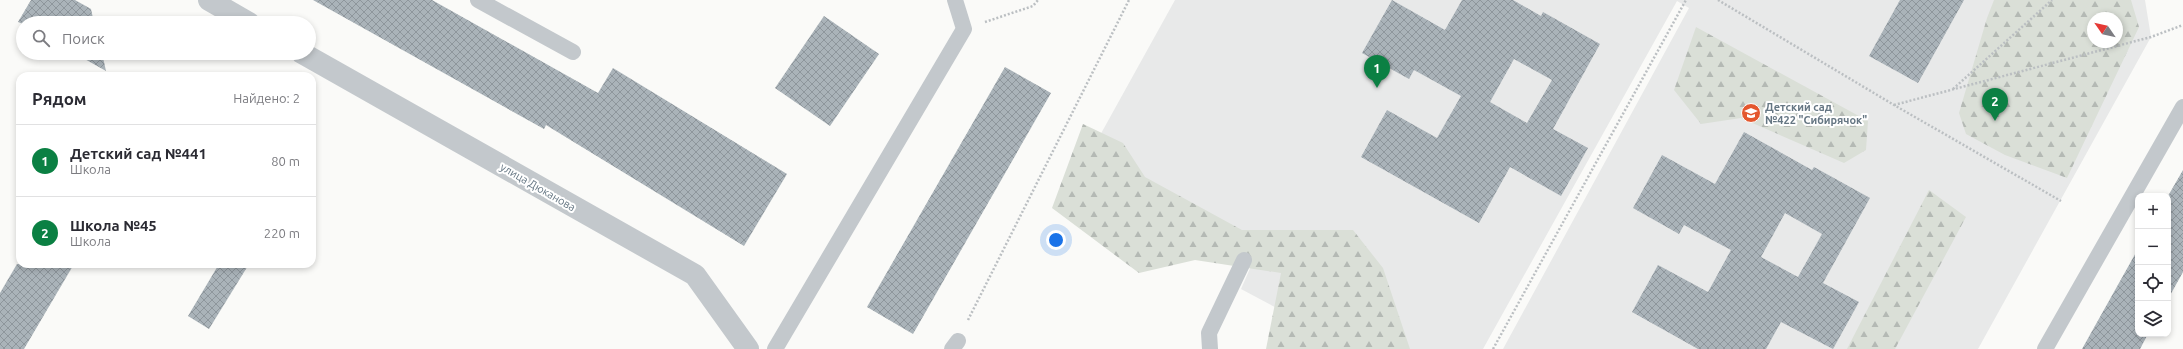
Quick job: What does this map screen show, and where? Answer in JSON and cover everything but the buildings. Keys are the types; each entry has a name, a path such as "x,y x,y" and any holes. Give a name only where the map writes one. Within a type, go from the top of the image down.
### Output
{"street":[{"path":"208,0 237,16"},
{"name":"улица Дюканова","path":"314,60 695,275 748,349"}],"lane":[{"path":"478,0 573,52"},
{"path":"775,349 964,29 955,0"},
{"path":"2045,349 2183,107"},
{"path":"1210,349 1209,333 1244,260"}],"path":[{"path":"964,29 1033,6 1038,0"},
{"path":"955,345 1129,0"},
{"path":"1493,349 1686,0"},
{"path":"1718,0 1894,105 2061,201"},
{"path":"1952,89 2052,0"},
{"path":"1894,105 2151,37 2183,24"}],"shaded area":[{"path":"1175,0 2145,0 2151,37 1978,349 1503,349 1689,8 1677,1 1483,349 1353,349 1241,289 1252,264 1078,175"}],"green space":[{"path":"1994,0 2131,0 2139,27 2067,178 2005,155 1966,134 1959,113 1987,18"},
{"path":"1696,27 1868,121 1866,150 1844,163 1741,118 1701,124 1674,90"},
{"path":"1083,124 1123,143 1145,177 1242,230 1353,230 1383,268 1410,349 1266,349 1281,273 1195,260 1139,273 1052,208"},
{"path":"1929,190 1966,217 1895,349 1847,349"}],"place":[{"name":"Детский сад №441","path":"1377,88"},
{"name":"Детский сад №422 \"Сибирячок\"","path":"1751,113"},
{"name":"Школа №45","path":"1995,121"}]}
